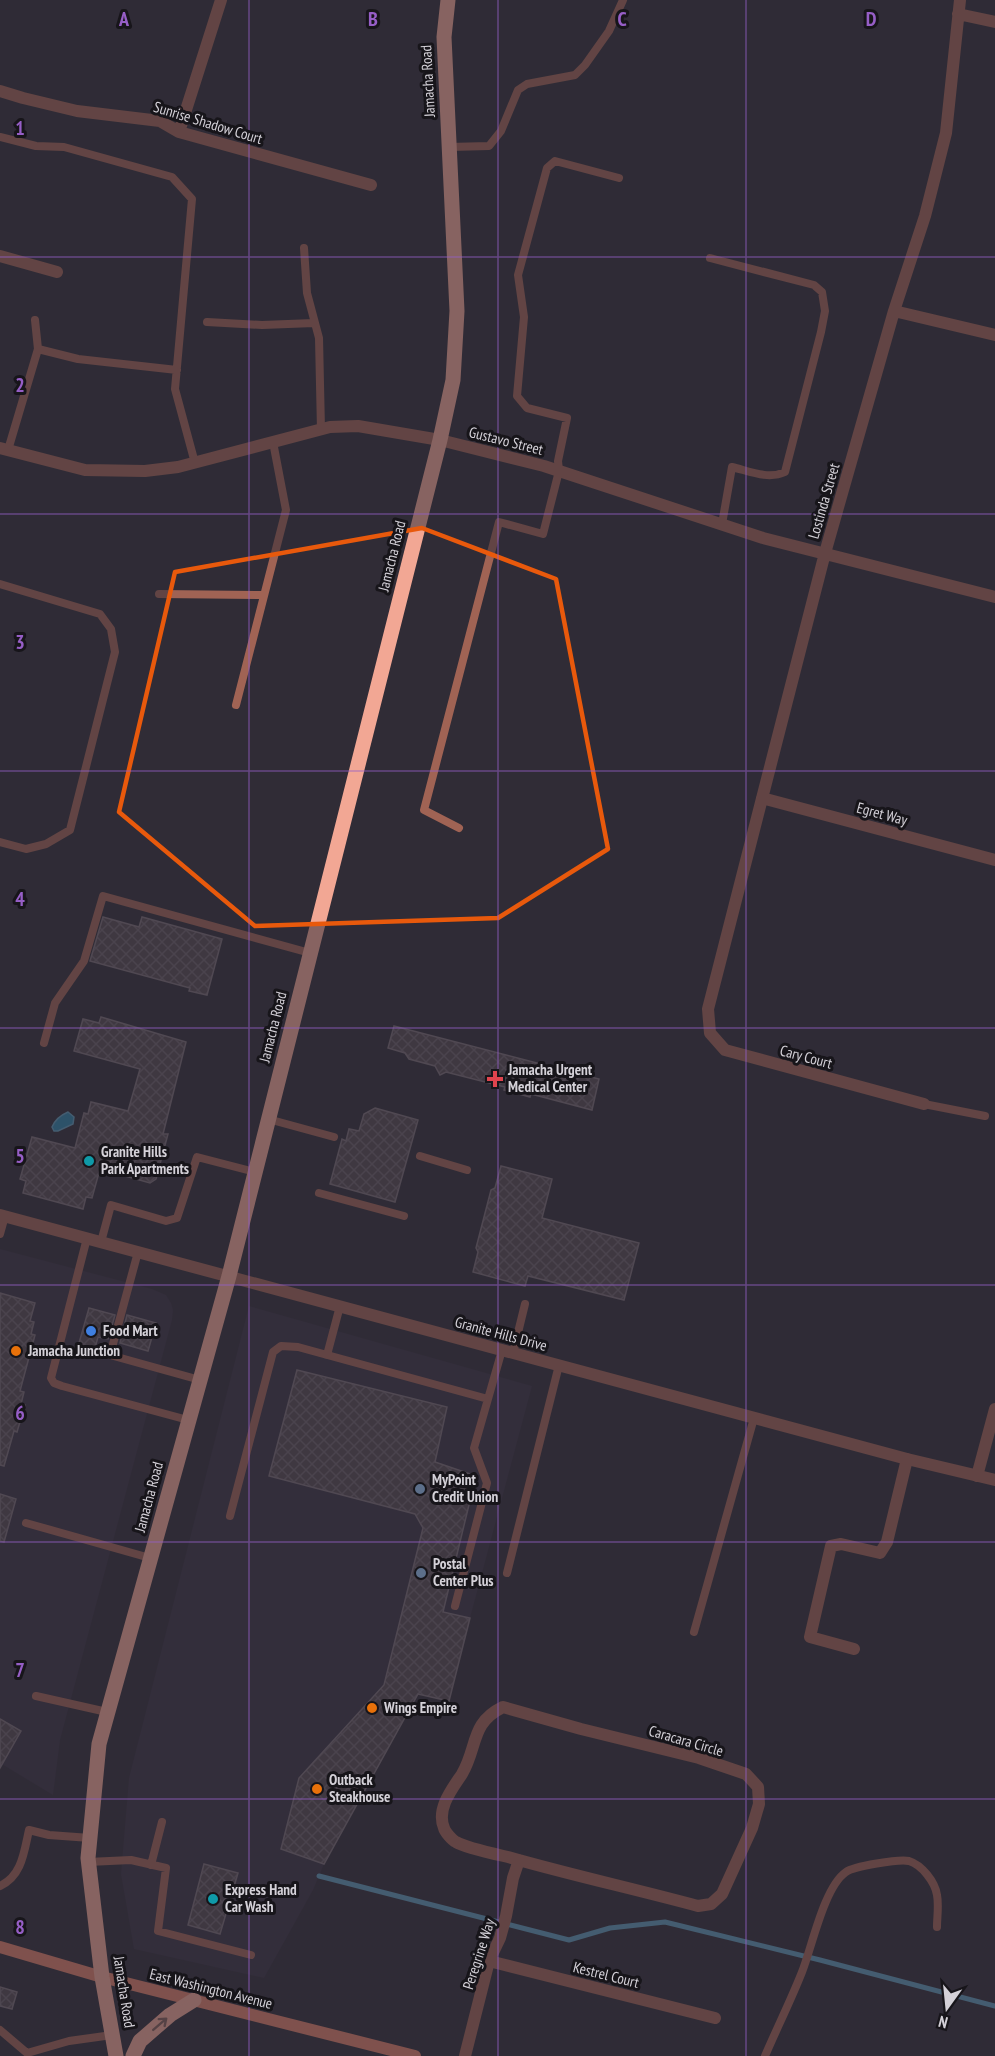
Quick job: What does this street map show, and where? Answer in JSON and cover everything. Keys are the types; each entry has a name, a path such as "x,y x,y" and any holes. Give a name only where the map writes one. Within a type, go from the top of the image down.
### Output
{"main road":[{"name":"Jamacha Road","path":"116,2056 102,1977 88,1862 99,1744 229,1276 440,440 453,380 457,311 444,37 448,0"},
{"name":"East Washington Avenue","path":"0,1947 102,1977 415,2056"},
{"path":"133,2056 140,2042 170,2015 194,2000"}],"street":[{"path":"179,132 221,0"},
{"name":"Lostinda Street","path":"708,1009 825,553 894,311 925,216 946,133 960,0"},
{"path":"958,14 995,22"},
{"name":"Sunrise Shadow Court","path":"0,91 77,111 160,121 179,132 371,185"},
{"path":"0,256 57,272"},
{"path":"894,311 995,335"},
{"name":"Gustavo Street","path":"4,449 85,470 145,471 195,463 321,430 358,426 440,440 559,471 763,538 995,597"},
{"name":"Egret Way","path":"762,798 995,860"},
{"name":"Cary Court","path":"708,1009 710,1033 725,1050 924,1104"},
{"name":"Granite Hills Drive","path":"2,1216 907,1459 995,1480"},
{"path":"978,1476 995,1408"},
{"path":"854,1649 810,1637 831,1546 840,1544 880,1553 887,1542 907,1459"},
{"name":"Caracara Circle","path":"503,1707 699,1758 746,1774 758,1787 759,1804 752,1828 722,1894 711,1904 698,1906 519,1860 456,1842 444,1829 442,1814 446,1799 469,1761 483,1720 503,1707"},
{"name":"Peregrine Way","path":"465,2056 489,1961 500,1938 519,1860"},
{"name":"Kestrel Court","path":"489,1961 715,2018"}],"lane":[{"path":"449,147 489,146 501,131 518,90 527,84 575,75 609,31 622,0"},
{"path":"0,137 36,146 64,147 172,177 192,199 175,389 195,463"},
{"path":"459,828 424,810 499,522 543,534 559,471 558,461 567,418 527,408 517,396 524,316 518,275 547,168 555,161 619,178"},
{"path":"304,248 307,293 319,338 321,430"},
{"path":"710,258 814,285 822,291 825,311 785,472 777,476 768,476 732,467 722,524"},
{"path":"4,449 38,349 35,320"},
{"path":"207,322 262,325 314,323"},
{"path":"38,349 78,359 177,370"},
{"path":"236,705 286,510 273,442"},
{"path":"0,584 100,614 111,629 115,652 70,830 46,844 26,849 0,842"},
{"path":"159,594 264,595"},
{"path":"44,1043 55,1003 84,961 103,896 310,953"},
{"path":"924,1104 985,1116"},
{"path":"268,1119 334,1137"},
{"path":"420,1156 467,1170"},
{"path":"101,1242 111,1206 166,1221 177,1218 197,1157 255,1172"},
{"path":"319,1193 404,1216"},
{"path":"0,1234 2,1216"},
{"path":"87,1238 51,1378 54,1383 62,1386 189,1420"},
{"path":"138,1252 110,1355 200,1380"},
{"path":"455,1606 487,1483 474,1448 488,1399 525,1304"},
{"path":"327,1355 340,1306"},
{"path":"230,1516 273,1352 279,1347 285,1345 327,1355 488,1399"},
{"path":"507,1573 559,1365"},
{"path":"694,1632 754,1418"},
{"path":"26,1523 150,1558"},
{"path":"36,1696 107,1712"},
{"path":"151,1865 162,1822"},
{"path":"0,1886 17,1874 30,1830 49,1835 90,1838"},
{"path":"88,1862 131,1860 166,1868 158,1931 251,1955"},
{"path":"765,2056 803,1971 810,1945 833,1887 846,1871 861,1865 909,1861 922,1869 931,1880 937,1894 937,1928"},
{"path":"0,2030 27,2055 69,2041 112,2035"}],"highlighted area":[{"path":"422,528 556,579 608,849 498,918 255,926 119,812 175,572"}],"shaded area":[{"path":"0,1249 152,1289 166,1295 173,1310 60,1740 53,1795 0,1763"},
{"path":"249,1306 532,1386 449,1701 418,1694 264,1978 134,1949 121,1874 129,1778"}],"water":[{"path":"68,1112 74,1117 73,1124 54,1131 52,1127 55,1122"}],"building":[{"path":"103,917 139,927 142,917 222,939 207,995 189,991 190,988 90,961"},
{"path":"101,1017 186,1042 163,1134 168,1134 156,1179 150,1183 100,1169 92,1198 86,1197 83,1209 23,1193 26,1181 20,1179 32,1137 75,1148 84,1113 88,1114 91,1102 128,1111 140,1069 74,1051 83,1019 99,1023"},
{"path":"394,1026 599,1079 592,1110 531,1094 530,1097 504,1090 505,1087 446,1072 440,1075 435,1066 409,1059 405,1053 388,1048"},
{"path":"375,1108 418,1120 395,1202 330,1184 342,1139 346,1141 349,1129 359,1131 364,1114"},
{"path":"501,1166 552,1179 542,1218 639,1243 624,1300 528,1276 525,1286 473,1272 478,1252 476,1248 491,1190 495,1188"},
{"name":"Jamacha Junction","path":"0,1293 35,1303 30,1321 34,1322 31,1334 35,1335 20,1391 24,1392 21,1404 25,1405 17,1432 14,1431 4,1466 0,1465"},
{"name":"Food Mart","path":"89,1308 115,1315 108,1339 98,1337 93,1355 77,1350"},
{"path":"127,1315 156,1323 148,1351 120,1343"},
{"path":"297,1370 447,1407 435,1462 476,1476 443,1612 470,1618 449,1701 418,1694 324,1864 281,1849 299,1778 384,1685 423,1528 415,1514 269,1476"},
{"path":"0,1494 16,1499 4,1542 0,1541"},
{"path":"0,1719 21,1731 0,1768"},
{"name":"Express Hand Car Wash","path":"204,1864 238,1873 220,1934 188,1925"},
{"path":"0,1987 17,1992 12,2009 0,2006"}],"waterway":[{"path":"319,1876 569,1940 610,1928 665,1922 995,2006"}],"place":[{"name":"Jamacha Urgent Medical Center","path":"495,1079"},
{"name":"Granite Hills Park Apartments","path":"89,1161"},
{"name":"Food Mart","path":"91,1331"},
{"name":"Jamacha Junction","path":"16,1351"},
{"name":"MyPoint Credit Union","path":"420,1489"},
{"name":"Postal Center Plus","path":"421,1573"},
{"name":"Wings Empire","path":"372,1708"},
{"name":"Outback Steakhouse","path":"317,1789"},
{"name":"Express Hand Car Wash","path":"213,1899"}]}
